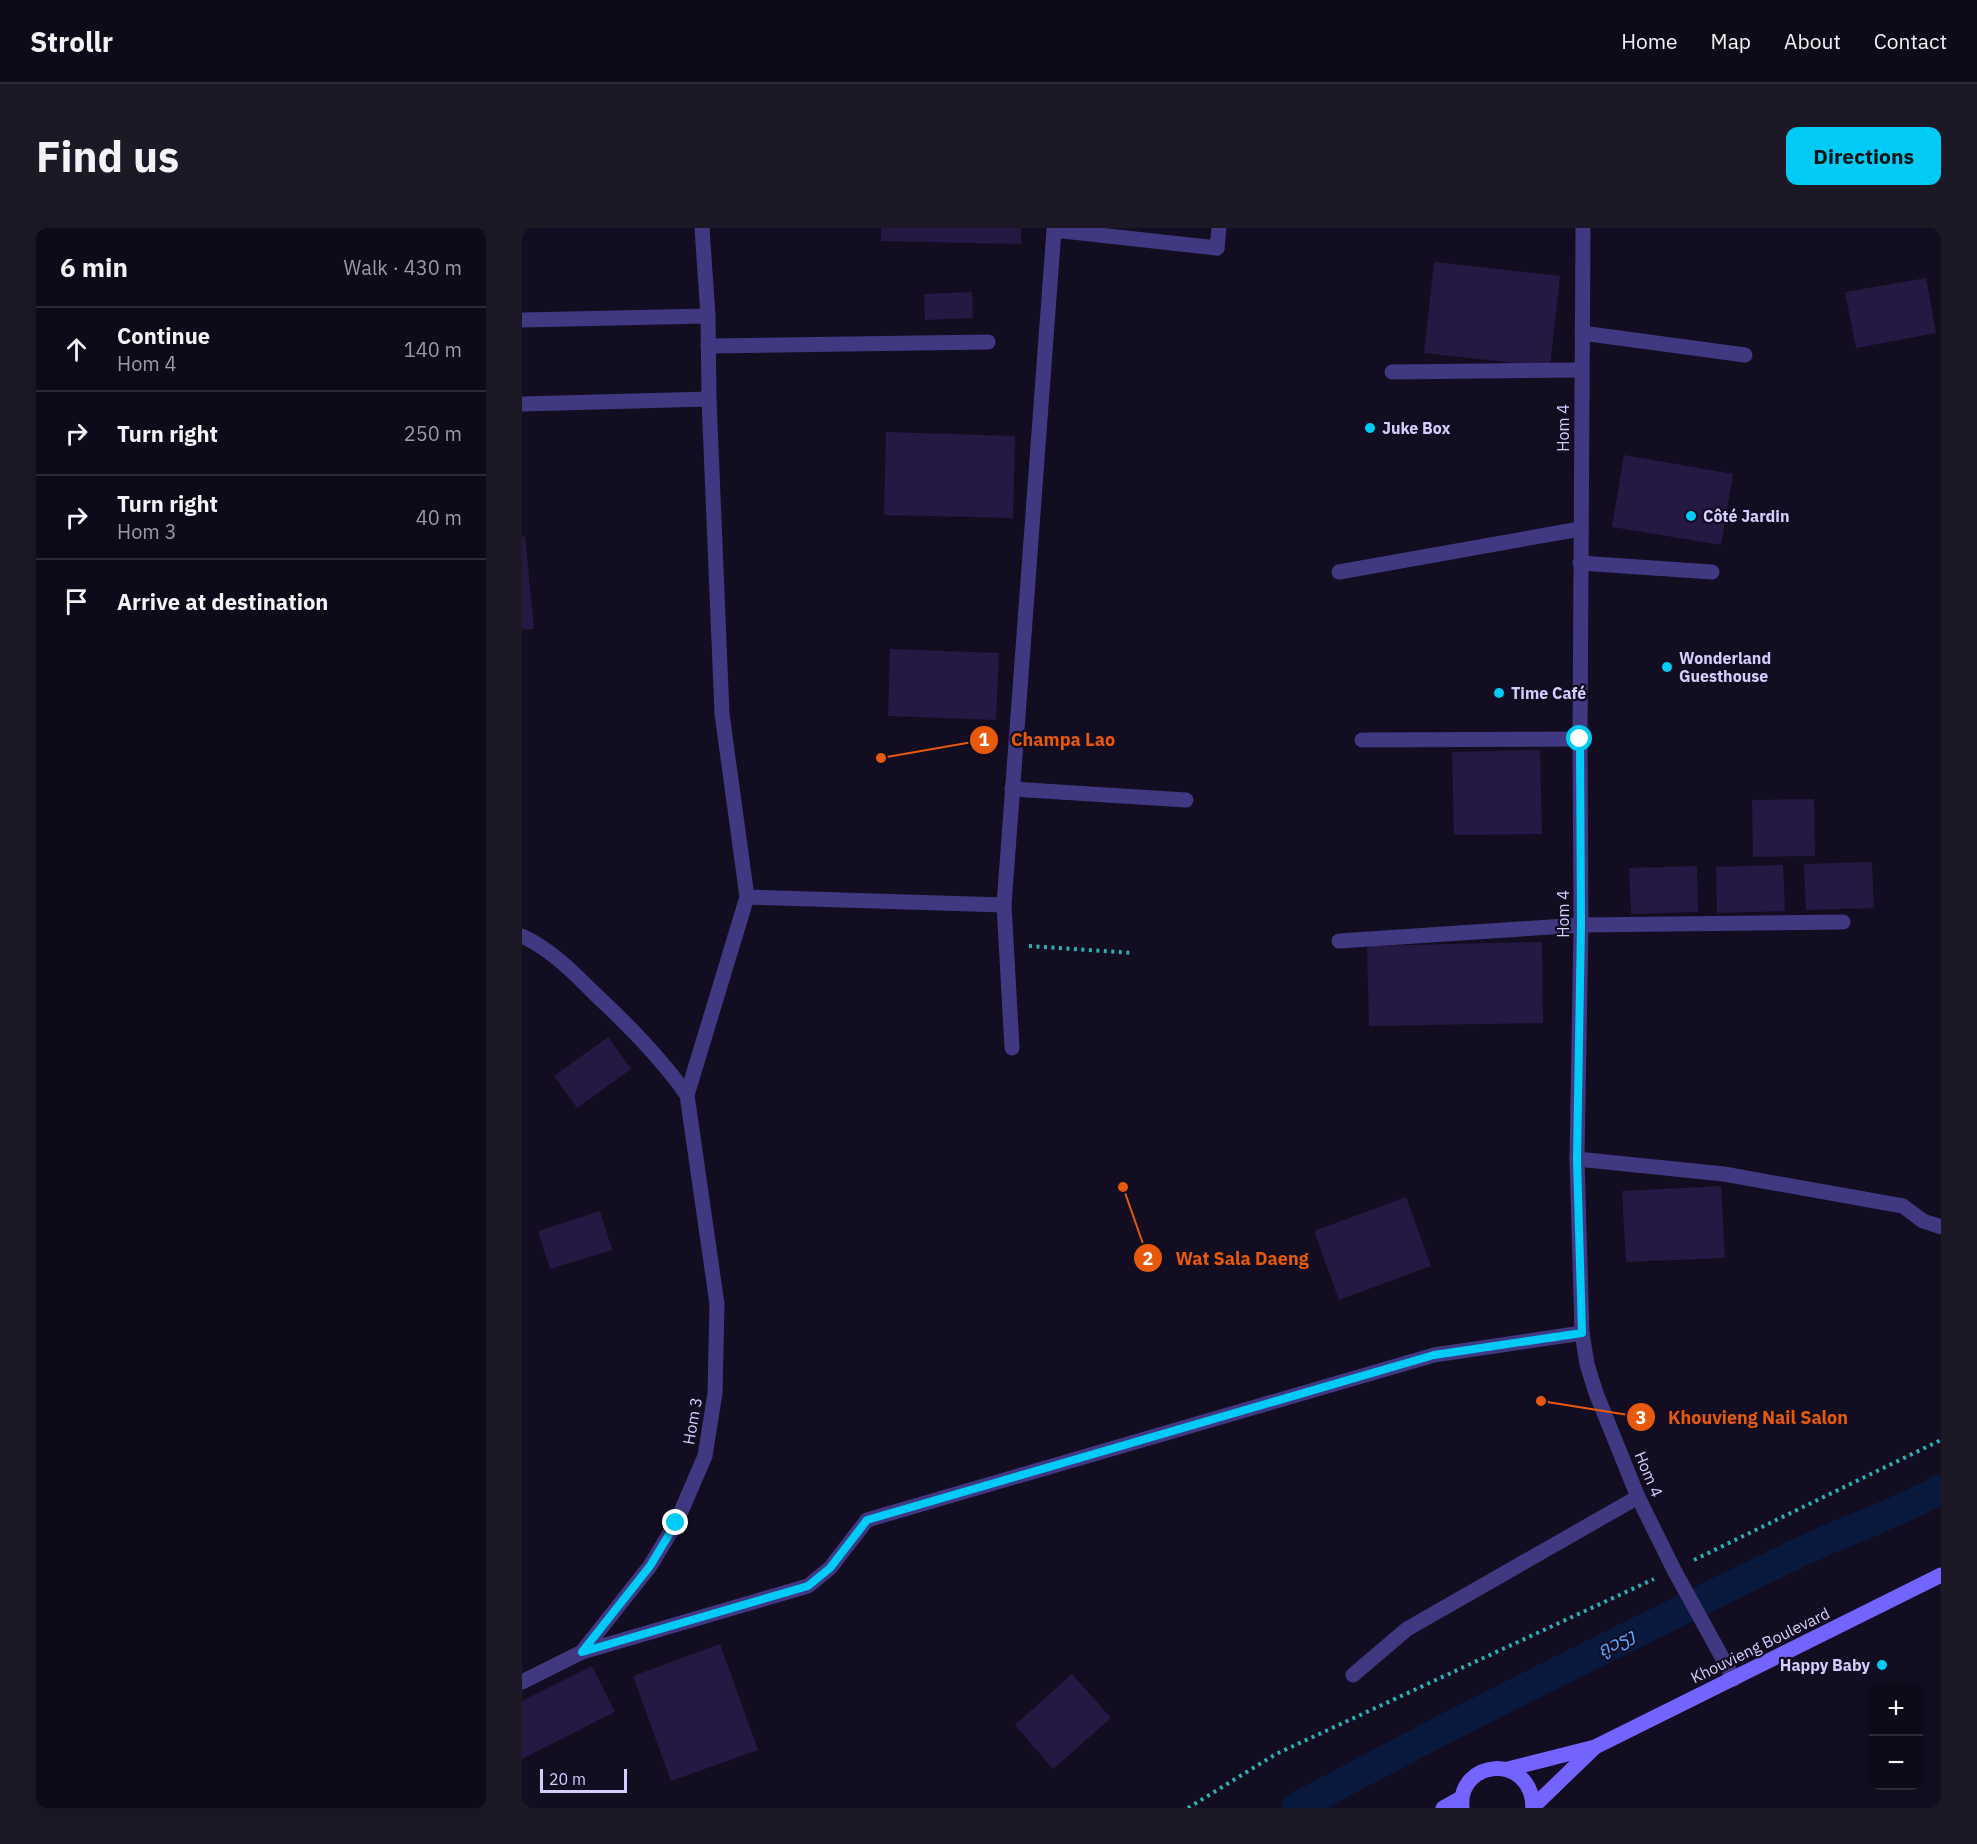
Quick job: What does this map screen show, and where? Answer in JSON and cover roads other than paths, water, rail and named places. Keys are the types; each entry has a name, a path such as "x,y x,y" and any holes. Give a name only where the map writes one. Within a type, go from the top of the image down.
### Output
{"street":[{"path":"687,1095 747,897 722,714 709,399 708,316 702,228"},
{"path":"1012,1048 1004,905 1054,229 1217,248 1219,228"},
{"name":"Hom 4","path":"1583,228 1580,564 1581,925 1577,1159 1582,1333 1587,1364 1596,1393 1638,1497 1677,1575 1734,1679"},
{"path":"522,320 708,316"},
{"path":"1581,333 1745,355"},
{"path":"708,346 988,342"},
{"path":"1392,372 1581,370"},
{"path":"522,404 709,399"},
{"path":"1339,572 1581,529"},
{"path":"1580,564 1712,572"},
{"path":"1362,740 1580,739"},
{"path":"1012,789 1186,800"},
{"path":"747,897 1004,905"},
{"path":"1339,941 1581,925 1843,922"},
{"path":"522,936 561,961 641,1037 667,1066 687,1095"},
{"name":"Hom 3","path":"522,1682 582,1652 650,1566 676,1523 705,1456 715,1393 717,1304 687,1095"},
{"path":"1577,1159 1724,1174 1903,1206 1923,1221 1941,1227"},
{"path":"582,1652 808,1586 830,1568 867,1520 1434,1355 1582,1333"},
{"path":"1353,1675 1407,1629 1638,1497"},
{"name":"Khouvieng Boulevard","path":"1462,1803 1473,1778 1490,1768 1508,1769 1594,1747 1941,1575"},
{"name":"Khouvieng Boulevard","path":"1533,1808 1594,1747"},
{"path":"1508,1769 1524,1778 1532,1795 1533,1808"},
{"path":"1443,1808 1462,1803"}],"waterway":[{"name":"ຄູວຽງ","path":"1296,1808 1607,1647 1796,1554 1906,1507 1941,1489"}],"place":[{"name":"Juke Box","path":"1370,428"},
{"name":"Côté Jardin","path":"1691,516"},
{"name":"Wonderland Guesthouse","path":"1667,667"},
{"name":"Time Café","path":"1499,693"},
{"name":"Champa Lao","path":"881,758"},
{"name":"Wat Sala Daeng","path":"1123,1187"},
{"name":"Khouvieng Nail Salon","path":"1541,1401"},
{"name":"Happy Baby","path":"1882,1665"}]}
